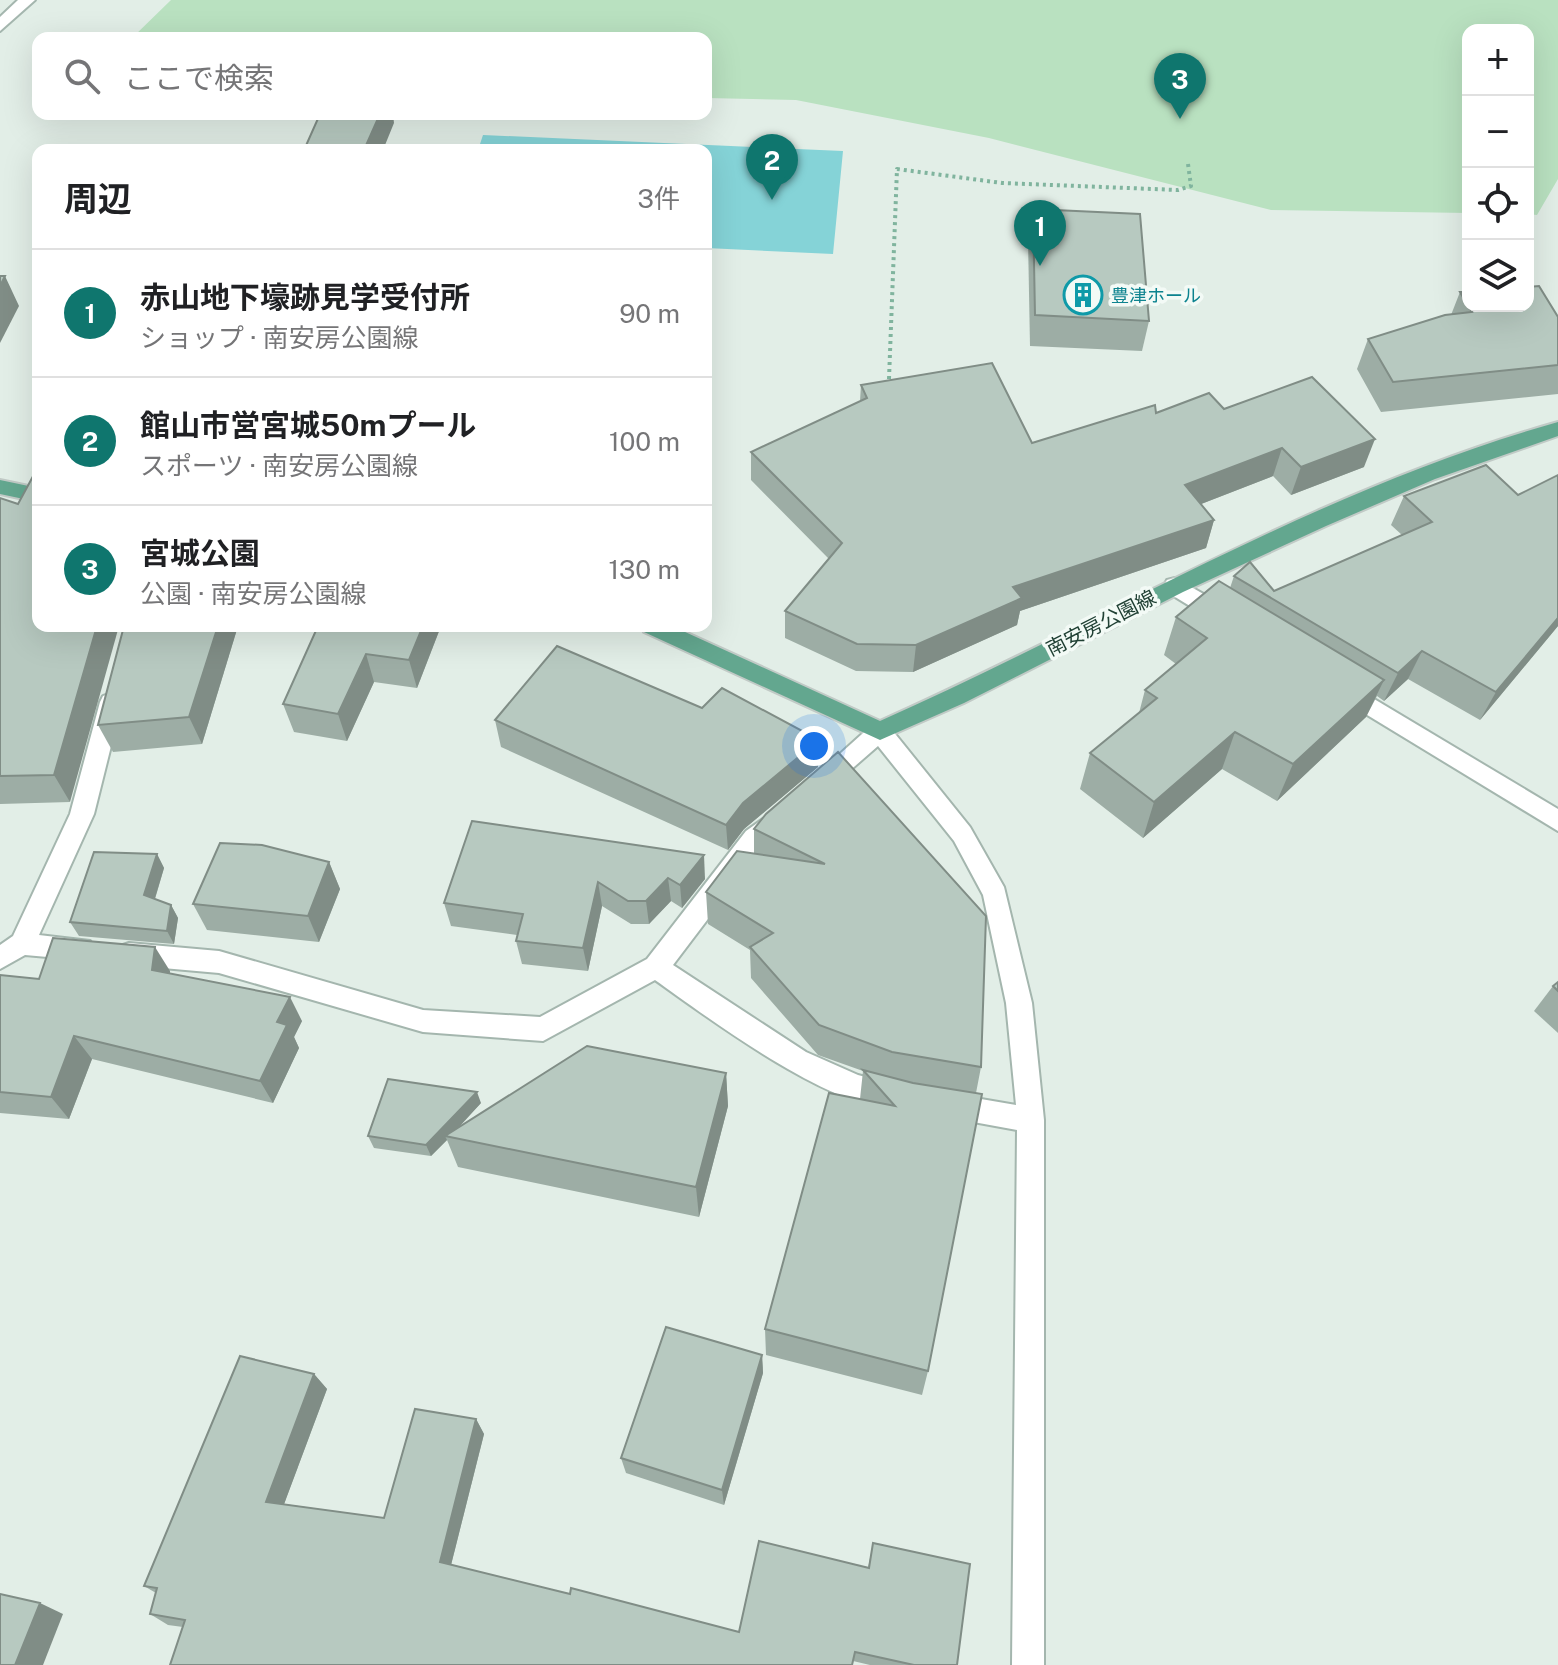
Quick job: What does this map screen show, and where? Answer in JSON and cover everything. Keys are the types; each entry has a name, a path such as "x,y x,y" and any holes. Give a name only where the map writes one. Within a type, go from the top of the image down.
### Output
{"main road":[{"name":"南安房公園線","path":"880,731 956,697 1175,586 1428,474 1558,429"},
{"path":"0,487 32,494"},
{"path":"665,632 880,731"}],"street":[{"path":"0,26 27,0"},
{"path":"1175,586 1241,627"},
{"path":"1320,675 1558,821"},
{"path":"0,958 22,944 82,814 116,679"},
{"path":"22,944 219,962 423,1021 543,1029 656,967 755,838 880,731 962,834 995,894 1019,1003 1031,1120 1028,1665"},
{"path":"656,967 790,1057 829,1076 874,1093 1031,1120"}],"path":[{"path":"889,379 897,169 1002,183 1178,190 1191,186 1188,164"}],"green space":[{"path":"171,0 1558,0 1558,179 1537,215 1534,215 1534,24 1462,24 1462,213 1271,210 989,138 796,100 712,98 712,32 138,32"}],"water":[{"path":"483,135 686,144 480,144"},
{"path":"712,145 843,151 833,254 712,248"}],"building":[{"path":"317,120 377,120 367,144 307,144"},
{"name":"豊津ホール","path":"1033,209 1140,214 1149,321 1035,315"},
{"path":"1534,286 1539,286 1558,317 1558,365 1393,382 1368,339 1445,315 1534,312"},
{"path":"992,363 1032,443 1155,405 1156,413 1209,393 1224,409 1312,377 1375,439 1301,467 1282,448 1185,485 1214,520 1013,587 1022,598 916,645 857,644 785,611 842,543 751,452 867,398 861,385"},
{"path":"1486,465 1518,495 1558,475 1558,618 1496,692 1422,651 1398,673 1234,576 1250,562 1274,591 1432,522 1404,496"},
{"path":"32,478 32,632 95,632 54,775 0,776 0,498 18,504"},
{"path":"1219,581 1384,680 1293,764 1235,732 1154,802 1090,753 1157,698 1145,690 1207,638 1176,617"},
{"path":"122,632 216,632 189,717 98,725"},
{"path":"315,632 421,632 409,660 366,654 338,714 283,704"},
{"path":"557,646 702,708 722,688 819,740 743,803 726,825 495,720"},
{"path":"838,752 986,916 981,1067 892,1052 819,1025 750,947 773,933 706,892 737,851 825,864 754,829 766,814"},
{"path":"472,821 704,855 680,885 668,878 646,901 628,901 598,882 583,948 516,941 523,914 444,903"},
{"path":"220,843 262,845 329,862 308,916 193,904"},
{"path":"94,852 157,854 144,895 171,905 167,931 70,922"},
{"path":"53,938 155,947 152,970 290,997 277,1022 287,1025 260,1081 74,1036 51,1097 0,1092 0,975 39,979"},
{"path":"587,1046 726,1073 696,1187 445,1136"},
{"path":"863,1070 913,1083 982,1094 928,1371 765,1329 829,1093 895,1106"},
{"path":"388,1079 477,1092 426,1145 368,1136"},
{"path":"666,1327 762,1355 722,1490 621,1458"},
{"path":"240,1356 314,1374 266,1502 384,1518 415,1409 476,1419 440,1562 570,1594 571,1588 739,1632 759,1541 869,1568 873,1543 970,1564 957,1665 914,1665 855,1652 852,1665 170,1665 185,1620 150,1614 157,1588 144,1586"},
{"path":"0,1594 40,1603 15,1665 0,1665"}],"place":[{"name":"宮城公園","path":"1180,119"},
{"name":"館山市営宮城50mプール","path":"772,200"},
{"name":"赤山地下壕跡見学受付所","path":"1040,266"},
{"name":"豊津ホール","path":"1083,295"}]}
